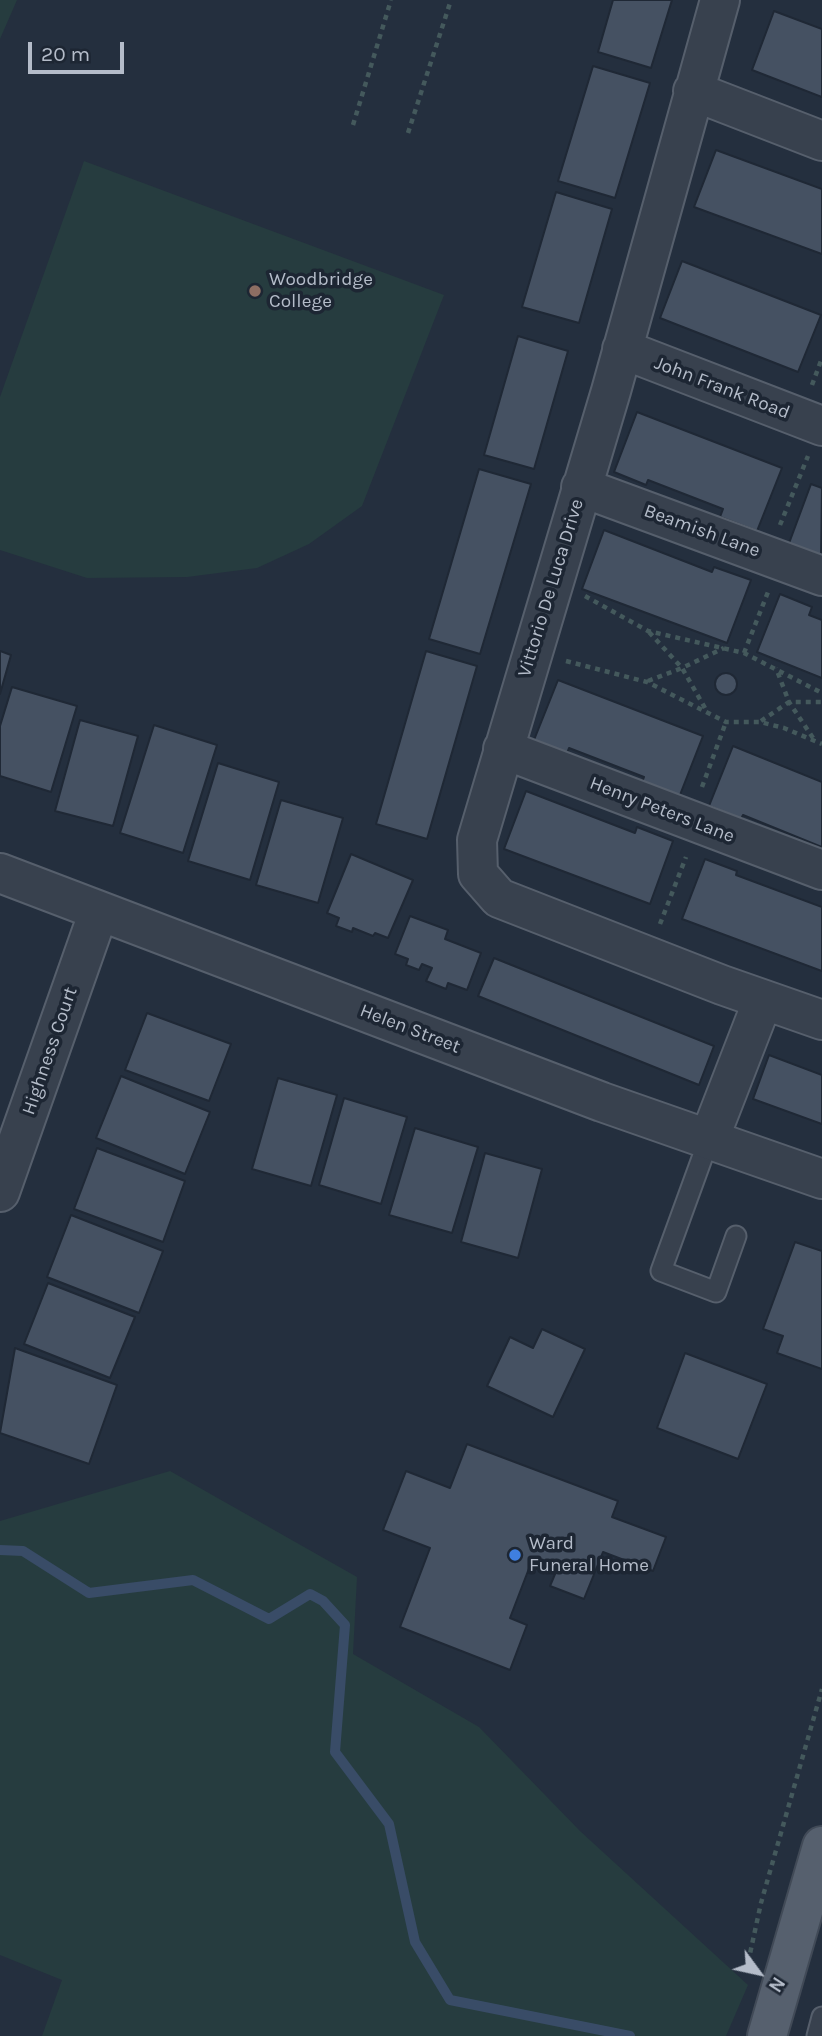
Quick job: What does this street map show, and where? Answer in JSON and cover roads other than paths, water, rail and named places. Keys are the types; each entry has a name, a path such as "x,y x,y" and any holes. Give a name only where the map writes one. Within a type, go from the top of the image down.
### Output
{"main road":[{"path":"767,2036 822,1846"}],"street":[{"name":"Vittorio De Luca Drive","path":"720,0 622,349 477,840 478,874 499,898 763,1000 822,1020"},
{"path":"693,91 822,141"},
{"name":"John Frank Road","path":"622,349 816,439"},
{"name":"Beamish Lane","path":"581,487 822,576"},
{"name":"Henry Peters Lane","path":"503,749 822,870"},
{"name":"Helen Street","path":"0,873 601,1102 822,1180"},
{"name":"Highness Court","path":"0,1192 99,911"},
{"path":"709,1139 763,1000"}],"lane":[{"path":"709,1139 661,1271 716,1292 736,1236"},
{"path":"817,2036 822,2017"}],"waterway":[{"path":"0,1550 23,1551 89,1593 193,1580 269,1619 310,1594 323,1601 345,1625 335,1752 389,1824 415,1942 450,2000 630,2036"}],"place":[{"name":"Woodbridge College","path":"255,291"},
{"name":"Ward Funeral Home","path":"515,1555"}]}
